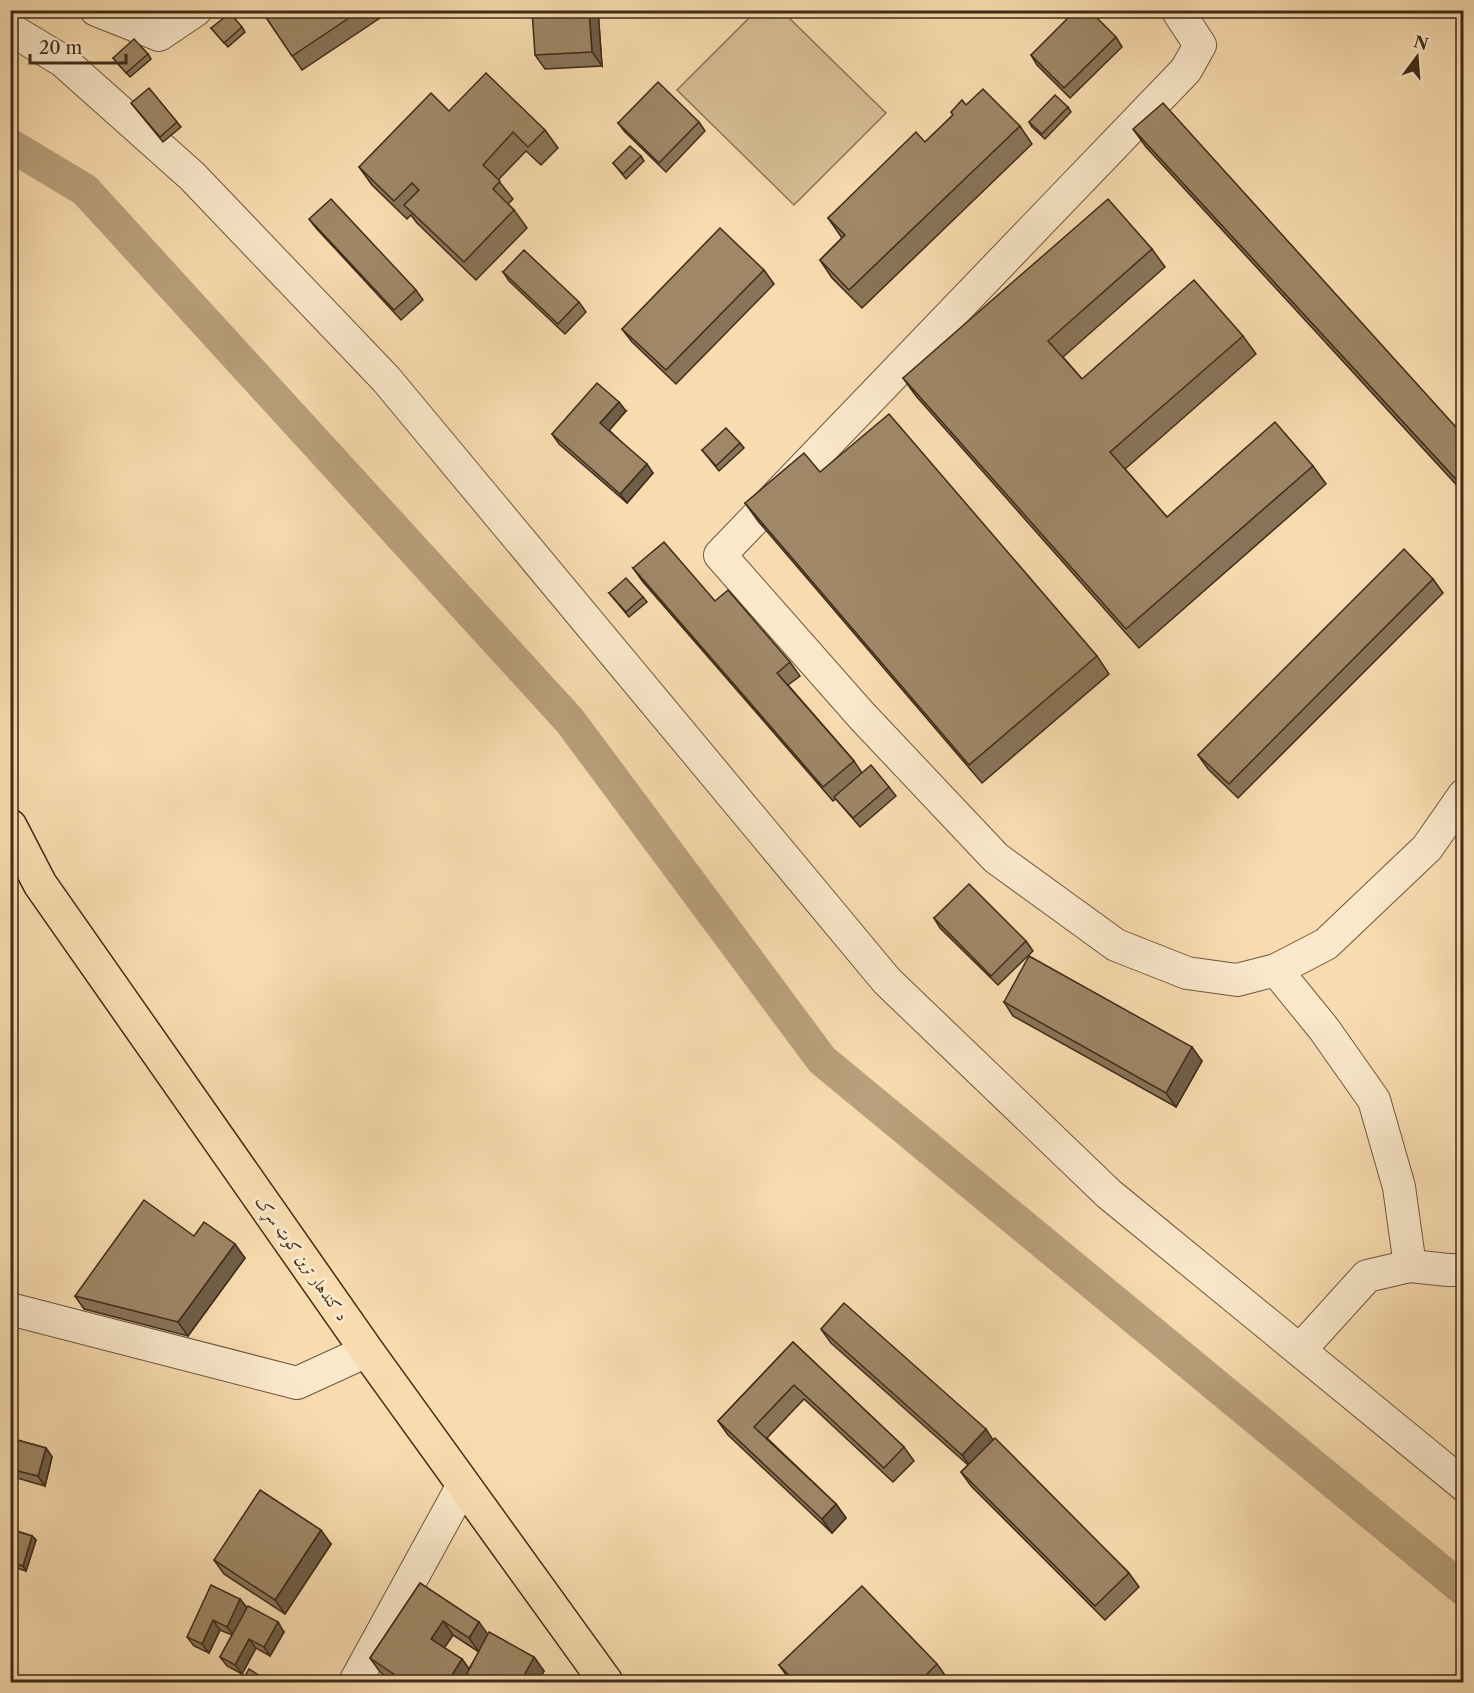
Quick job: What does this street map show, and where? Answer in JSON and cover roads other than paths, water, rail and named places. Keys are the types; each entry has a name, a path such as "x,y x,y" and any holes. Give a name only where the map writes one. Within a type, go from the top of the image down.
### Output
{"main road":[{"name":"د کندهار ترين کوټ سړک","path":"10,826 40,884 367,1351 606,1683"}],"street":[{"path":"96,10 159,35 196,10"},
{"path":"1179,11 1200,45 1186,70 720,555 862,716 996,858 1116,945 1187,973 1238,980 1276,970 1326,944 1427,848 1464,795"},
{"path":"10,29 63,61 192,176 386,379 887,981 1109,1194 1464,1485"},
{"path":"1276,970 1324,1029 1374,1100 1399,1187 1410,1266"},
{"path":"1300,1350 1367,1276 1410,1266 1464,1270"},
{"path":"10,1309 297,1383 367,1351"},
{"path":"355,1683 464,1485"}],"waterway":[{"path":"10,145 85,190 570,721 822,1060 1464,1590"}]}
